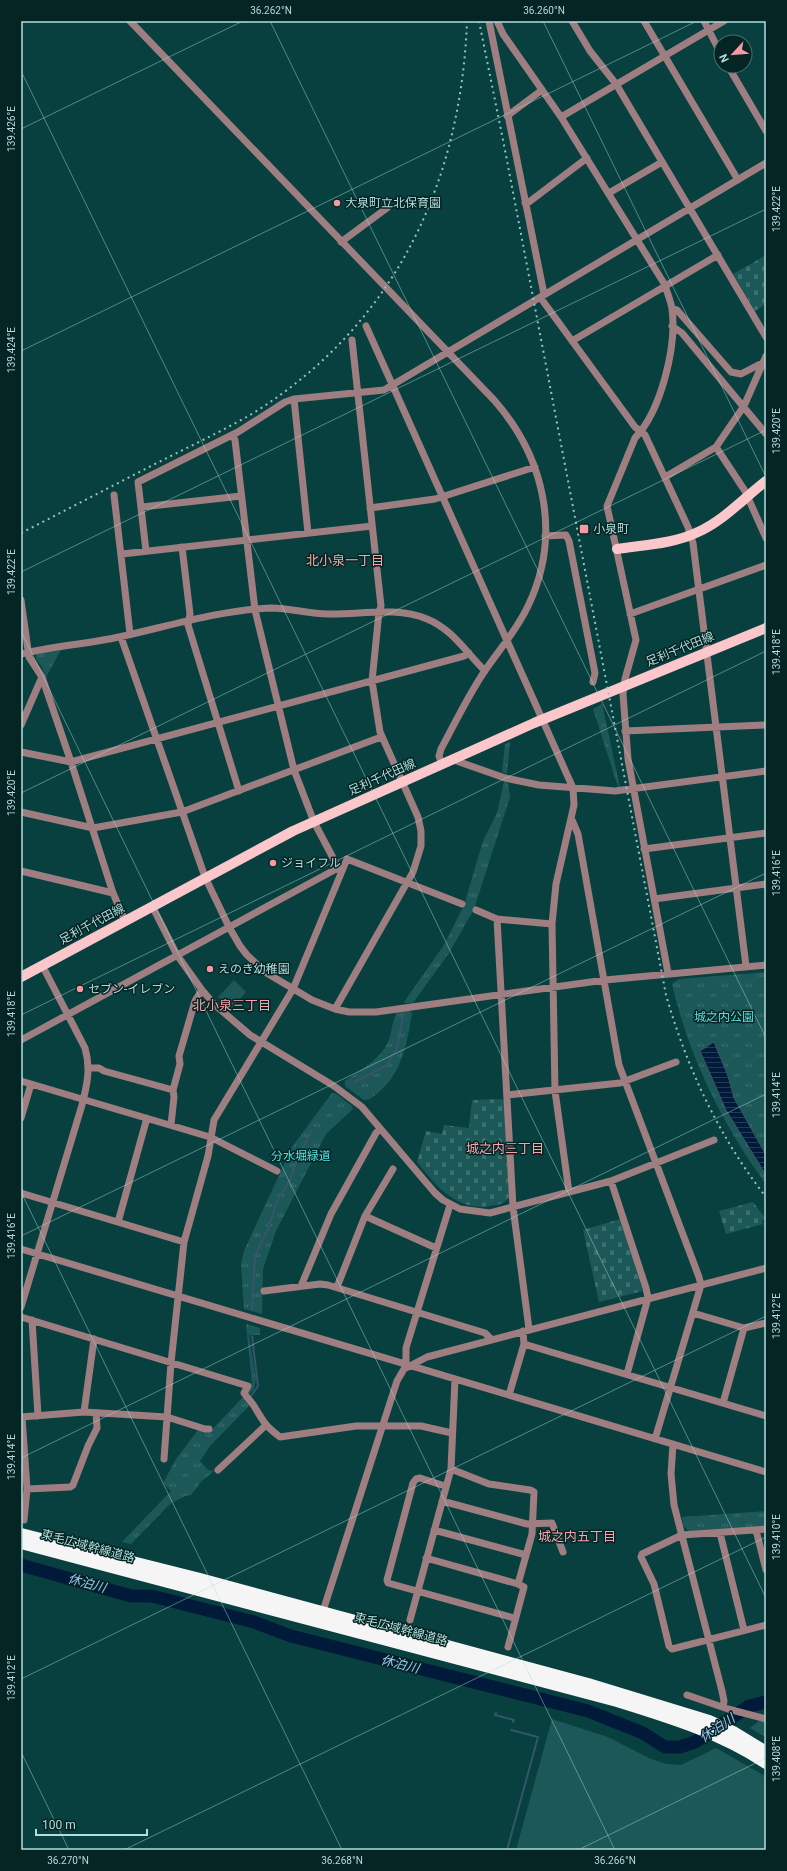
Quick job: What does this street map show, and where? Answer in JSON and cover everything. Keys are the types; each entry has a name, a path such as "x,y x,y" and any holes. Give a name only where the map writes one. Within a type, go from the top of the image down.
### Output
{"highway":[{"name":"東毛広域幹線道路","path":"21,1534 321,1617"},
{"name":"東毛広域幹線道路","path":"21,1543 588,1684 704,1725 766,1752"},
{"name":"東毛広域幹線道路","path":"728,1736 766,1763"}],"main road":[{"path":"617,549 691,535 715,522 766,480"},
{"name":"足利千代田線","path":"21,977 205,877 314,822 543,720 766,628"}],"street":[{"path":"130,21 447,352 510,420 520,435 535,467 544,505 545,551 541,570 532,597 523,617 468,697 441,749 439,756 442,764"},
{"path":"488,21 542,295 572,341 635,427 642,431 665,477 691,535 746,966"},
{"path":"497,21 504,34 561,117 665,285 672,309 669,358 662,390 642,431 635,438 607,504 636,643 624,686 623,704 634,789 644,849 668,973"},
{"path":"572,21 590,51 616,84 766,337"},
{"path":"644,21 738,180"},
{"path":"704,21 713,39"},
{"path":"561,117 724,21"},
{"path":"733,74 766,131"},
{"path":"507,116 542,90"},
{"path":"525,204 587,158"},
{"path":"609,193 662,162"},
{"path":"146,551 138,482 232,434 285,402 294,399 384,390 766,163"},
{"path":"341,242 387,208"},
{"path":"572,341 718,255"},
{"path":"672,309 676,310 730,372 741,374 765,359"},
{"path":"366,326 508,639 573,788 574,805 572,820 556,884 552,924 555,1091 569,1192"},
{"path":"672,326 682,333 696,349 766,434"},
{"path":"335,1009 406,883 418,857 421,846 421,830 418,818 381,737 372,681 379,612 381,606 352,340"},
{"path":"696,349 704,341"},
{"path":"665,477 716,447 744,406 765,359"},
{"path":"294,399 308,534"},
{"path":"232,434 235,440 255,610 280,705 294,770 314,822 340,870"},
{"path":"716,447 747,496 766,538"},
{"path":"370,508 435,499 535,467"},
{"path":"114,495 122,554 130,634"},
{"path":"142,507 241,496"},
{"path":"122,554 372,526"},
{"path":"545,536 566,535 570,541 595,673 592,682"},
{"path":"182,547 190,614 188,625 239,791"},
{"path":"630,614 766,566"},
{"path":"21,600 25,653 42,677 93,828 113,893 125,921"},
{"path":"25,653 163,628 188,620 279,608 328,614 379,612 402,613 425,618 444,629 455,638 485,671"},
{"path":"121,636 205,877 229,927 247,955 266,972 312,1000 335,1009 349,1012 376,1012 605,980 766,965"},
{"path":"21,752 71,762 464,656 469,653"},
{"path":"21,725 42,677"},
{"path":"626,731 766,725"},
{"path":"21,812 93,828 182,812 381,737"},
{"path":"456,758 458,761 465,764 511,780 539,785 615,791 766,772"},
{"path":"572,820 578,834 605,980 617,1056 701,1284 655,1439"},
{"path":"644,849 766,833"},
{"path":"164,1459 171,1362 184,1242 208,1156 210,1136 214,1120 293,989 340,870 347,859 462,904"},
{"path":"21,1040 229,927 340,870"},
{"path":"21,871 113,893"},
{"path":"654,899 766,884"},
{"path":"152,906 177,955 202,990 236,1024 261,1042 334,1086 362,1107 432,1190 450,1205 460,1209 490,1213 611,1181 714,1140"},
{"path":"476,910 497,919 552,924"},
{"path":"497,919 513,1207 526,1330 524,1344 509,1395"},
{"path":"21,1307 83,1100 88,1081 89,1068 85,1048 42,965"},
{"path":"171,1125 174,1098 173,1090 180,1064 179,1056 194,1005 202,990"},
{"path":"507,1095 555,1091 626,1082 676,1062"},
{"path":"89,1068 99,1068 104,1071 173,1090"},
{"path":"21,1081 210,1136 277,1171"},
{"path":"21,1118 31,1084"},
{"path":"118,1222 147,1118"},
{"path":"301,1286 337,1203 376,1133 380,1129"},
{"path":"336,1287 365,1216 393,1169"},
{"path":"611,1181 648,1298 647,1308 627,1374"},
{"path":"21,1193 184,1242"},
{"path":"408,1365 405,1352 450,1205"},
{"path":"365,1216 436,1248"},
{"path":"21,1249 766,1472"},
{"path":"321,1617 397,1381 408,1365 427,1357 491,1339 766,1268"},
{"path":"264,1291 320,1284 336,1287 485,1332 491,1339"},
{"path":"693,1313 744,1328 766,1323"},
{"path":"21,1317 248,1386 244,1393 245,1396 252,1403 265,1426 282,1437 356,1426 421,1426 452,1433"},
{"path":"32,1320 38,1416"},
{"path":"723,1403 744,1328"},
{"path":"84,1412 94,1339"},
{"path":"524,1344 766,1416"},
{"path":"410,1620 445,1486 451,1469 455,1379"},
{"path":"24,1520 27,1489 22,1417 84,1412 96,1414 167,1417 209,1429"},
{"path":"27,1489 70,1487 73,1485 88,1446 96,1432 96,1414"},
{"path":"218,1470 265,1426"},
{"path":"674,1444 672,1461 672,1488 677,1520 709,1639 725,1708"},
{"path":"451,1469 489,1484 530,1490 534,1492 533,1525 518,1584"},
{"path":"445,1486 420,1478 416,1479 413,1484 386,1580 388,1583 514,1618"},
{"path":"442,1501 533,1525 552,1523 563,1552"},
{"path":"766,1529 682,1535 642,1554 641,1557 654,1584 670,1648 674,1650 709,1639 766,1625"},
{"path":"434,1530 526,1555"},
{"path":"756,1530 766,1570"},
{"path":"720,1532 744,1630"},
{"path":"426,1558 524,1587 514,1618 508,1647"},
{"path":"687,1695 725,1708 766,1719"}],"green space":[{"path":"766,255 766,304 755,311 733,274"},
{"path":"61,650 46,677 42,667 36,659 36,654"},
{"path":"602,704 620,787 618,787 593,709"},
{"path":"510,742 507,774 502,772 505,744"},
{"path":"504,781 508,783 510,797 474,909 449,953 413,1003 405,1003 404,1002 444,945 464,905 483,841 497,813"},
{"name":"城之内公園","path":"766,972 766,1184 735,1138 709,1089 688,1038 672,984 679,979"},
{"path":"234,980 246,992 231,1009 218,997"},
{"path":"408,1010 412,1013 406,1045 399,1065 388,1083 380,1091 371,1098 364,1100 345,1086 345,1081 380,1054 388,1042 397,1012"},
{"name":"分水堀緑道","path":"332,1093 335,1093 352,1106 353,1109 326,1134 276,1231 263,1269 262,1314 244,1309 241,1264 244,1251 292,1147"},
{"path":"472,1100 504,1100 509,1197 503,1203 496,1205 478,1207 467,1205 457,1201 439,1188 417,1162 426,1131 442,1134 444,1125 469,1128"},
{"path":"753,1202 766,1219 762,1220 763,1224 726,1234 719,1211"},
{"path":"620,1219 643,1291 599,1302 583,1230"},
{"path":"246,1324 260,1328 260,1335 249,1335 256,1379 254,1389 249,1394 247,1392 252,1384"},
{"path":"242,1398 244,1398 250,1405 210,1446 200,1461 208,1470 214,1471 202,1481 191,1495 185,1496 170,1504 131,1544 122,1542 171,1491 163,1483 176,1459 198,1430 210,1432"},
{"path":"766,1511 766,1526 689,1532 683,1525 682,1517"},
{"path":"552,1719 608,1737 649,1758 666,1764 681,1765 716,1748 763,1775 766,1777 766,1850 516,1850"},
{"path":"760,1720 766,1722 766,1737 750,1728"}],"shaded area":[{"path":"714,1042 728,1076 734,1098 766,1155 766,1175 726,1110 700,1051"}],"waterway":[{"path":"355,1082 387,1065 397,1048 404,1012"},
{"path":"252,1309 255,1256 269,1227 276,1203 290,1180 295,1164 311,1131"},
{"path":"251,1396 258,1386 252,1336"},
{"name":"休泊川","path":"21,1565 131,1596 152,1596 254,1622 291,1636 588,1711 643,1733 665,1747 680,1747 695,1742 749,1706 766,1702"},
{"path":"496,1713 495,1715 514,1720 513,1722"},
{"path":"507,1850 538,1737 511,1730"}],"railway":[{"path":"21,533 255,412 304,377 346,337 382,292 411,244 434,193 451,138 462,81 467,21"},
{"path":"479,21 666,995 684,1049 706,1101 719,1126 749,1174 766,1197"}],"place":[{"name":"大泉町立北保育園","path":"337,203"},
{"name":"小泉町","path":"584,529"},
{"name":"ジョイフル","path":"273,863"},
{"name":"えのき幼稚園","path":"210,969"},
{"name":"セブン-イレブン","path":"80,989"}],"district":[{"name":"北小泉一丁目","path":"345,560"},
{"name":"北小泉三丁目","path":"232,1005"},
{"name":"城之内三丁目","path":"505,1148"},
{"name":"城之内五丁目","path":"577,1536"}]}
